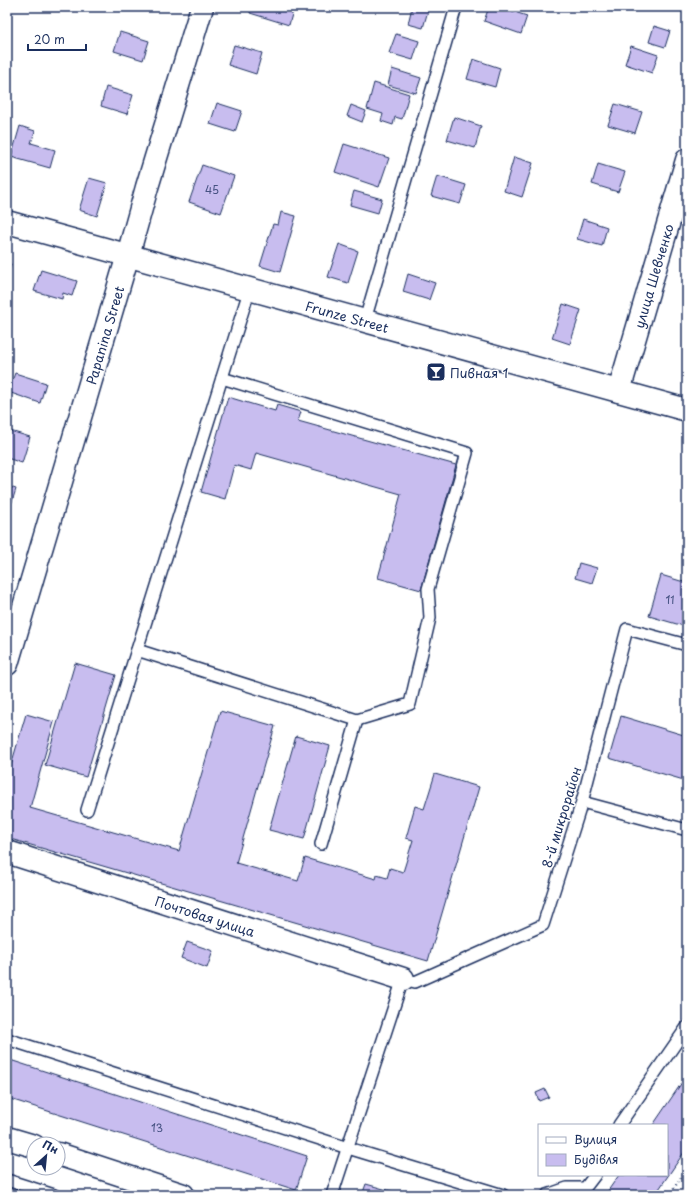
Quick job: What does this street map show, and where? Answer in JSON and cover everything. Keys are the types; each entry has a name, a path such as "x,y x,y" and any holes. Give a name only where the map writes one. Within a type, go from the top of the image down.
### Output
{"street":[{"name":"Papanina Street","path":"7,664 147,187 202,7"},
{"name":"улица Шевченко","path":"619,391 687,160"},
{"name":"Frunze Street","path":"7,222 687,410"},
{"name":"Почтовая улица","path":"7,852 403,979"},
{"path":"7,1138 26,1144"},
{"path":"66,1157 183,1195"}],"lane":[{"path":"365,320 456,7"},
{"path":"87,810 250,288"},
{"path":"137,650 357,720 410,704 430,618 428,589 467,453 222,378"},
{"name":"8-й микрорайон","path":"403,979 415,982 543,925 582,802 628,629 687,645"},
{"path":"321,844 357,720"},
{"path":"582,802 687,830"},
{"path":"332,1195 403,979"},
{"path":"620,1124 687,1027"},
{"path":"7,1039 348,1148 503,1195"},
{"path":"547,1195 567,1188 585,1188 594,1176"},
{"path":"7,1180 54,1195"}],"path":[{"path":"669,1195 687,1169"}],"building":[{"path":"251,7 294,7 289,25 250,13"},
{"path":"412,7 429,7 423,28 408,24"},
{"path":"489,7 499,7 527,16 521,34 484,21"},
{"path":"654,26 670,31 665,47 649,42"},
{"path":"120,32 149,41 143,60 114,51"},
{"path":"396,34 419,41 413,60 389,53"},
{"path":"234,45 262,53 256,74 228,65"},
{"path":"631,46 658,55 652,73 625,64"},
{"path":"473,59 500,68 495,87 467,79"},
{"path":"392,69 421,78 416,93 388,85"},
{"path":"374,83 409,94 402,119 395,117 393,125 381,121 383,114 367,109"},
{"path":"106,87 133,95 127,114 101,106"},
{"path":"217,103 242,111 235,132 210,124"},
{"path":"615,104 642,112 635,133 608,125"},
{"path":"351,105 366,111 362,122 347,116"},
{"path":"454,117 481,126 475,148 447,140"},
{"path":"20,126 35,131 31,143 55,150 50,168 11,157"},
{"path":"344,144 389,158 379,187 335,172"},
{"path":"514,157 533,163 522,197 504,191"},
{"path":"598,164 625,172 618,192 592,184"},
{"path":"202,165 234,176 221,213 189,202"},
{"path":"437,176 466,185 460,204 431,196"},
{"path":"89,178 107,183 97,216 79,210"},
{"path":"354,191 382,199 378,213 350,205"},
{"path":"281,212 296,216 280,272 260,266 273,224 278,225"},
{"path":"583,219 607,227 602,246 577,239"},
{"path":"339,244 358,251 348,283 328,277"},
{"path":"7,263 11,264 7,279"},
{"path":"41,270 77,281 72,296 63,293 62,299 34,291"},
{"path":"408,274 435,283 429,300 403,292"},
{"path":"563,304 581,310 570,344 552,338"},
{"path":"15,373 46,383 40,403 8,392"},
{"path":"228,397 275,411 277,405 301,412 298,421 456,465 421,590 378,578 401,494 256,453 251,470 234,465 225,499 201,492"},
{"path":"7,430 30,437 22,463 7,458"},
{"path":"7,486 16,489 10,508 7,507"},
{"path":"579,563 597,568 592,583 575,578"},
{"path":"661,575 687,583 687,627 649,616"},
{"path":"75,663 116,675 86,777 45,765"},
{"path":"220,711 275,726 236,863 298,881 305,858 376,879 377,875 387,878 390,868 403,872 413,840 406,838 415,806 424,809 435,774 479,787 428,961 7,838 7,779 26,714 54,722 30,808 179,851"},
{"path":"621,716 687,736 687,781 609,758"},
{"path":"296,736 330,746 304,839 269,830"},
{"path":"187,942 213,951 207,968 181,958"},
{"path":"7,1059 307,1156 296,1190 7,1098"},
{"path":"687,1075 687,1148 668,1176 668,1124 654,1124"},
{"path":"545,1089 549,1097 539,1101 536,1093"},
{"path":"618,1176 668,1176 655,1195 605,1195"},
{"path":"366,1184 405,1195 362,1195"}],"place":[{"name":"Пивная 1","path":"436,372"}]}
